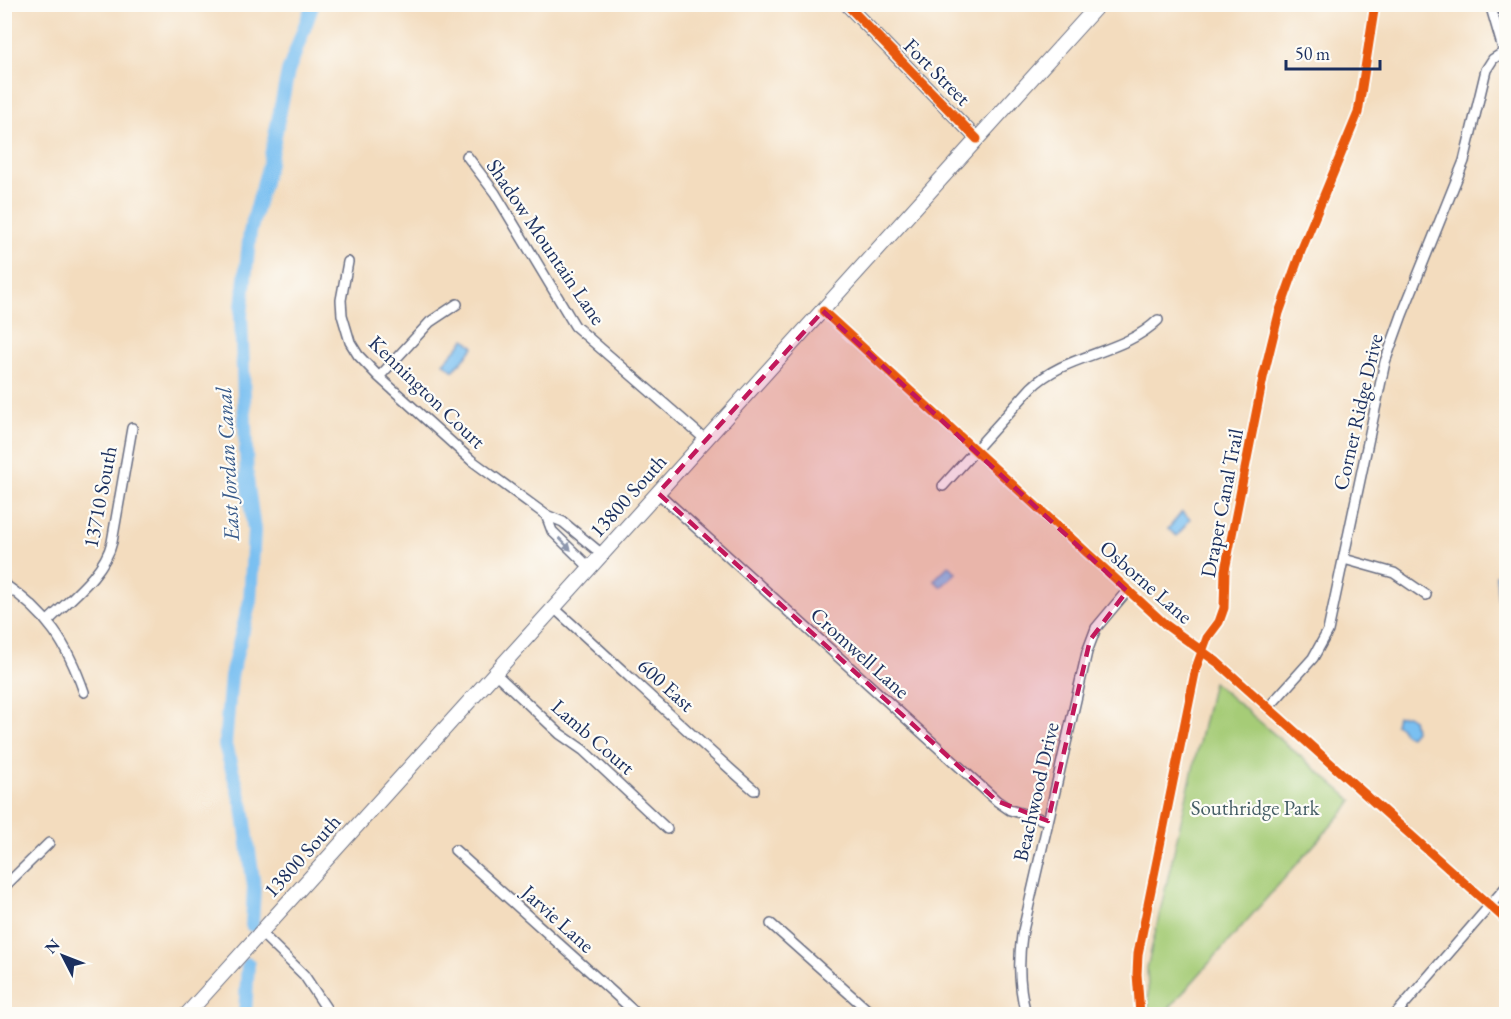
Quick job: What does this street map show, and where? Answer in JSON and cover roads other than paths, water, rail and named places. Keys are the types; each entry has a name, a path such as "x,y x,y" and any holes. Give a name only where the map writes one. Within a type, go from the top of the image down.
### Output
{"main road":[{"name":"13800 South","path":"187,1014 1099,4"}],"street":[{"name":"Fort Street","path":"846,4 977,140"},
{"path":"1492,11 1505,52"},
{"name":"Corner Ridge Drive","path":"1268,708 1313,658 1324,641 1344,559 1385,362 1464,161 1486,70 1493,59 1505,52"},
{"name":"Shadow Mountain Lane","path":"467,156 495,194 575,326 706,440"},
{"name":"Kennington Court","path":"348,262 342,300 345,329 358,354 379,377 471,459 546,515 563,522 603,555"},
{"path":"379,377 430,322 457,304"},
{"name":"Osborne Lane","path":"823,311 1127,591 1172,630 1217,663 1506,920"},
{"path":"943,486 1045,375 1130,341 1146,332 1158,320"},
{"name":"13710 South","path":"48,621 107,559 132,428"},
{"name":"Cromwell Lane","path":"658,494 997,801 1010,810 1048,821"},
{"name":"Kennington Court","path":"546,515 552,531 590,568"},
{"path":"1344,559 1394,573 1426,596"},
{"path":"4,584 33,605 48,621 68,652 84,692"},
{"name":"Beachwood Drive","path":"1026,1014 1020,988 1020,952 1090,640 1104,617 1127,591"},
{"name":"600 East","path":"554,608 754,790"},
{"name":"Lamb Court","path":"495,673 560,734 584,750 667,829"},
{"path":"4,887 49,843"},
{"name":"Jarvie Lane","path":"455,850 637,1014"},
{"path":"1396,1014 1506,887"},
{"path":"771,924 872,1014"},
{"path":"261,933 304,975 330,1014"}],"water":[{"path":"465,339 474,347 453,371 444,363"},
{"path":"1182,512 1190,519 1177,536 1168,529"},
{"path":"949,565 956,573 941,587 934,580"},
{"path":"1504,574 1506,598 1498,598 1496,575"},
{"path":"1407,715 1413,719 1415,730 1410,736 1404,734 1395,724 1397,716"}],"waterway":[{"name":"East Jordan Canal","path":"252,925 254,887 243,808 225,745 231,676 250,601 254,530 247,479 241,316 250,232 270,160 288,72 313,4"},
{"name":"East Jordan Canal","path":"245,1014 248,964"}],"park label":[{"name":"Southridge Park","path":"1255,808"}]}
